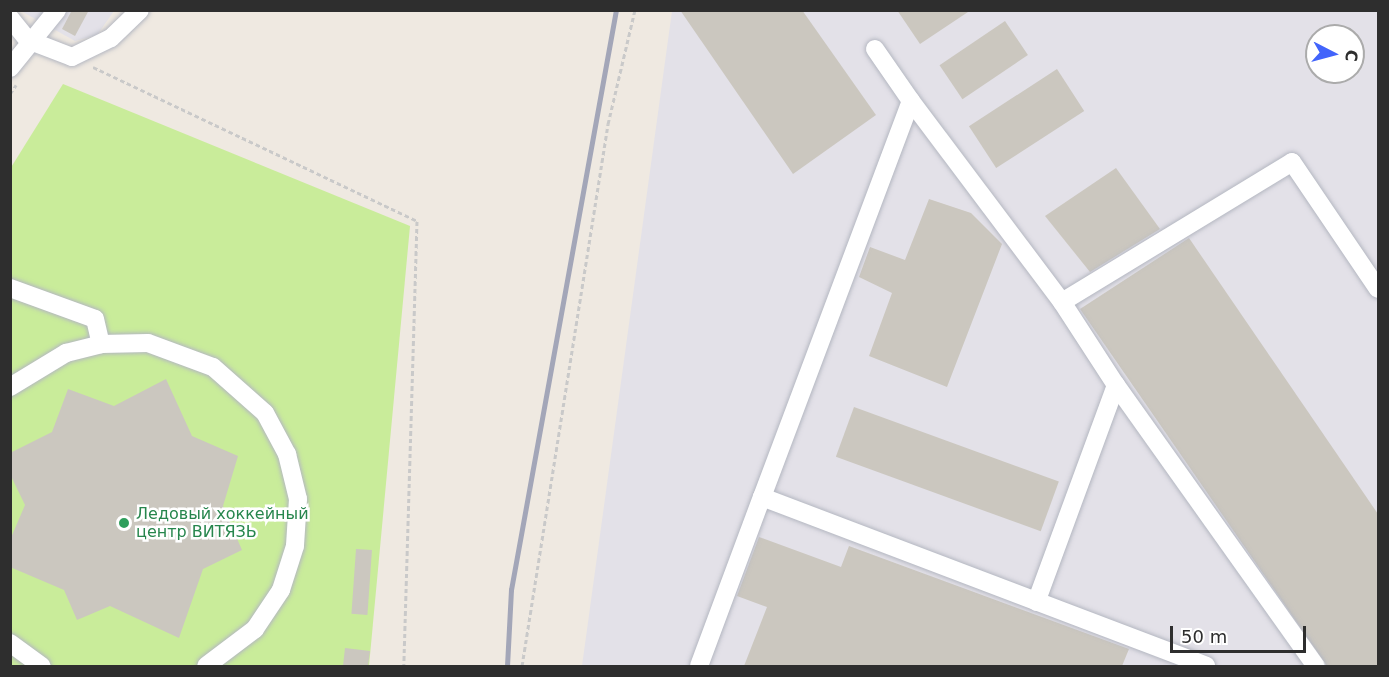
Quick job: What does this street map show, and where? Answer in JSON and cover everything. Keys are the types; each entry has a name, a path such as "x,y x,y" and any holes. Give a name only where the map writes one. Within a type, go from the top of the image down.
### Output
{"street":[{"path":"16,72 28,40 57,10"},
{"path":"10,18 28,40 72,57 111,38 140,10"},
{"path":"875,49 911,101 1062,302 1116,385 1316,666"},
{"path":"699,666 911,101"},
{"path":"1062,302 1292,162 1378,290"},
{"path":"10,288 95,319 101,344"},
{"path":"10,387 66,353 101,344 148,343 203,362 232,379 265,413 287,454 297,511 295,546 281,590 255,629 206,666"},
{"path":"1035,602 1116,385"},
{"path":"762,498 1206,666"},
{"path":"10,643 42,666"}],"path":[{"path":"522,666 608,124 634,10"},
{"path":"72,57 417,221 404,666"},
{"path":"10,94 16,72"}],"shaded area":[{"path":"21,11 114,11 97,35 75,41"},
{"path":"672,11 1378,11 1378,666 582,666"}],"green space":[{"path":"63,84 410,226 369,666 11,666 10,169"}],"building":[{"path":"72,10 89,10 75,36 62,29"},
{"path":"680,10 802,10 876,115 793,174"},
{"path":"897,10 971,10 920,44"},
{"path":"1005,21 1028,55 962,99 940,65"},
{"path":"1057,69 1084,111 996,168 969,126"},
{"path":"1116,168 1160,229 1090,272 1045,216"},
{"path":"929,199 971,213 1002,244 947,387 869,356 892,293 859,277 870,247 905,260"},
{"path":"1189,238 1378,514 1378,666 1327,666 1080,309"},
{"name":"Ледовый хоккейный центр ВИТЯЗЬ","path":"166,379 192,436 238,456 223,506 242,550 203,569 179,638 110,606 77,620 64,590 10,567 10,540 25,505 10,474 10,453 52,432 68,389 114,406"},
{"path":"854,407 1059,482 1041,531 836,457"},
{"path":"759,537 841,567 849,546 1129,649 1122,666 744,666 767,607 737,596"},
{"path":"356,549 372,550 367,615 351,614"},
{"path":"345,648 370,651 368,666 343,666"}],"railway":[{"path":"507,666 511,590 616,10"}],"place":[{"name":"Ледовый хоккейный центр ВИТЯЗЬ","path":"124,523"}]}
